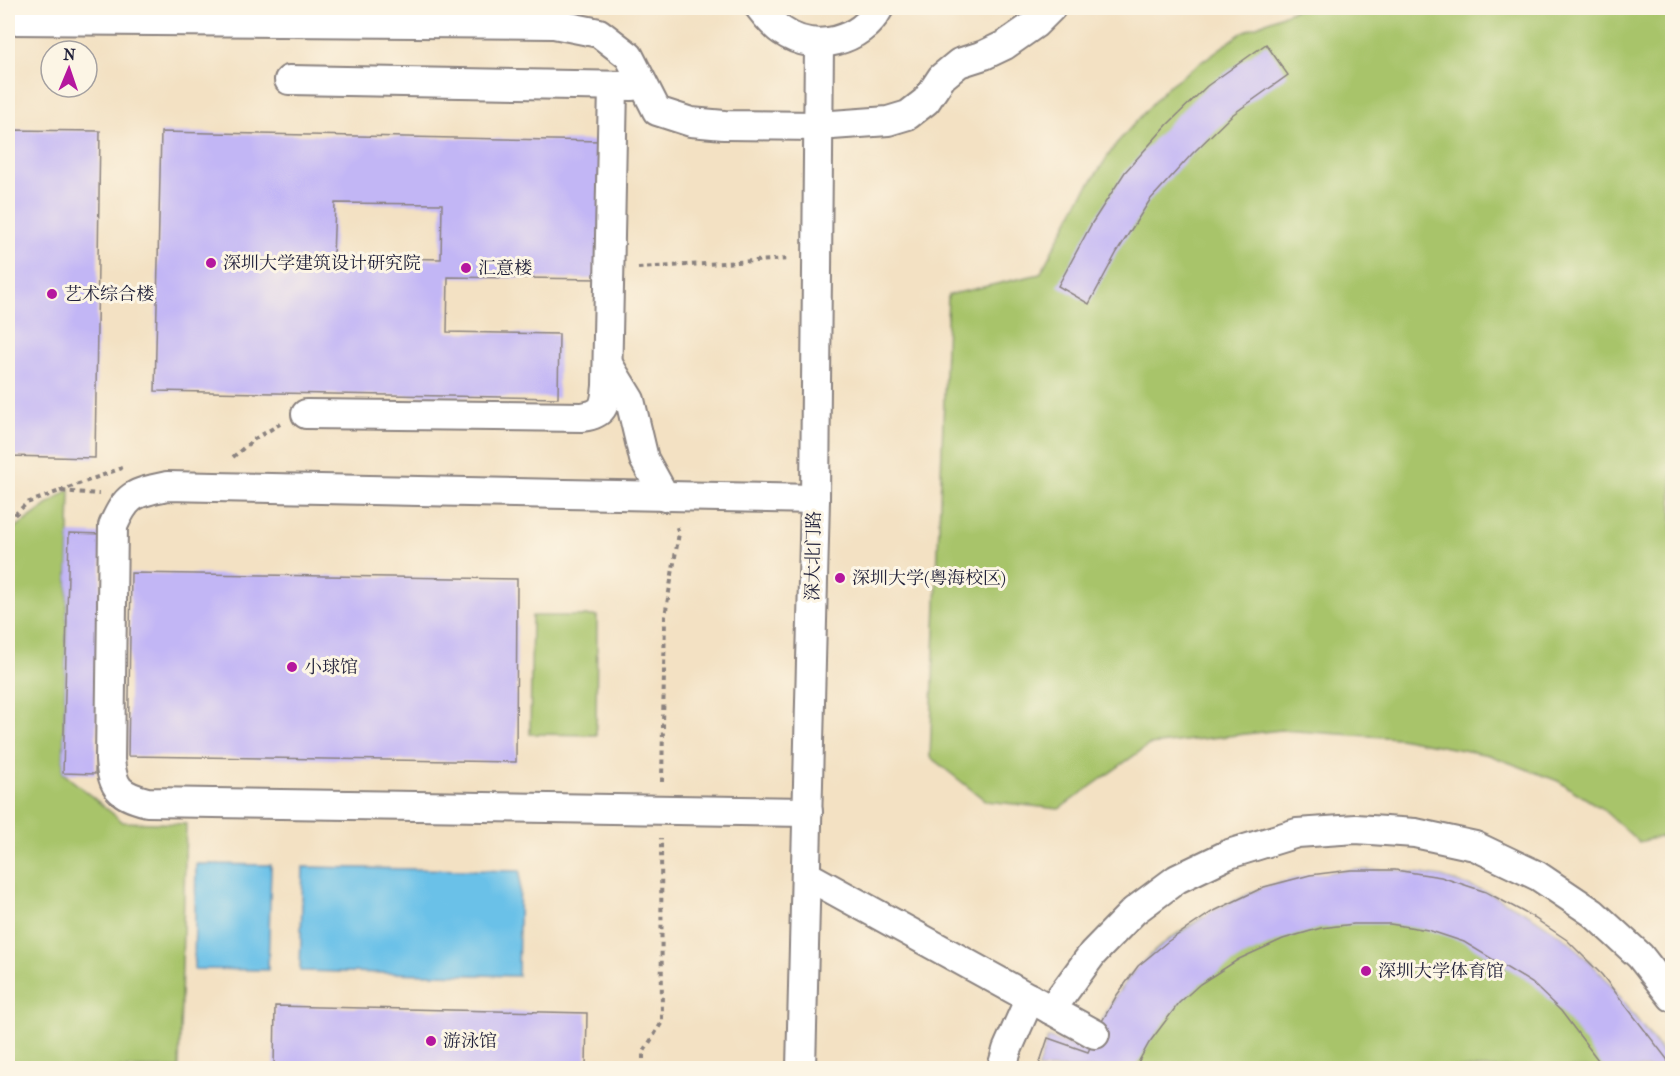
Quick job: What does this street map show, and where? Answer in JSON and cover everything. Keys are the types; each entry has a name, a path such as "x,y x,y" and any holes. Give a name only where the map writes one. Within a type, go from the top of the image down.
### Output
{"street":[{"path":"760,8 784,33 801,40 819,43 838,41 852,35 866,25 879,8"},
{"path":"8,20 554,24 599,33 629,56 657,111 691,122 724,125 818,126 888,121 908,115 926,101 942,77 959,63 1005,45 1035,24 1051,8"},
{"name":"深大北门路","path":"801,1068 815,499 819,43"},
{"path":"289,80 644,86"},
{"path":"306,414 582,417 594,416 602,409 606,399 608,364 613,86"},
{"path":"608,364 630,400 644,459 665,496"},
{"path":"808,812 147,802 131,798 118,790 112,776 110,760 113,526 120,510 130,497 167,486 815,499"},
{"path":"1002,1068 1007,1050 1040,1004 1134,911 1177,879 1229,854 1297,833 1356,829 1415,833 1475,846 1538,876 1593,913 1640,956 1672,997"},
{"path":"806,875 1095,1034"}],"path":[{"path":"610,269 817,258"},
{"path":"8,521 27,503 60,490 130,497"}],"green space":[{"path":"1307,8 1672,8 1672,834 1639,842 1601,808 1558,781 1489,755 1399,738 1281,730 1149,745 1059,809 986,801 930,757 948,295 1040,274 1079,200 1116,144 1168,86 1243,32 1294,10"},
{"path":"70,489 63,773 123,822 186,824 179,1068 8,1068 8,533"},
{"path":"532,616 597,616 596,735 530,734"},
{"name":"深圳大学体育馆","path":"1351,870 1395,870 1441,877 1486,892 1531,916 1567,940 1602,975 1667,1058 1670,1068 1038,1068 1048,1038 1088,1052 1123,985 1150,955 1187,927 1266,887"}],"water":[{"path":"196,864 271,865 268,970 194,969"},
{"path":"303,867 520,871 518,976 300,971"}],"building":[{"path":"1266,44 1288,75 1232,115 1150,200 1117,252 1089,304 1058,286 1092,223 1125,172 1167,125 1207,86"},
{"name":"艺术综合楼","path":"8,130 100,131 95,458 8,456"},
{"path":"161,132 602,141 600,279 448,277 447,332 559,334 558,398 155,391","holes":["335,203 442,204 441,259 333,257"]},
{"path":"69,533 102,534 95,774 63,773"},
{"name":"小球馆","path":"131,573 517,579 516,762 128,756"},
{"path":"1351,870 1395,870 1441,877 1486,892 1531,916 1567,940 1602,975 1667,1059 1670,1068 1604,1068 1561,1011 1532,983 1464,942 1428,930 1390,924 1354,924 1321,928 1283,939 1239,959 1200,984 1179,1003 1149,1043 1135,1068 1038,1068 1048,1038 1088,1052 1117,995 1138,966 1167,942 1212,912 1264,887 1310,875"},
{"name":"游泳馆","path":"275,1006 587,1013 586,1068 274,1068"}],"place":[{"name":"深圳大学建筑设计研究院","path":"211,263"},
{"name":"汇意楼","path":"466,268"},
{"name":"艺术综合楼","path":"52,294"},
{"name":"深圳大学(粤海校区)","path":"840,578"},
{"name":"小球馆","path":"292,667"},
{"name":"深圳大学体育馆","path":"1366,971"},
{"name":"游泳馆","path":"431,1041"}]}
